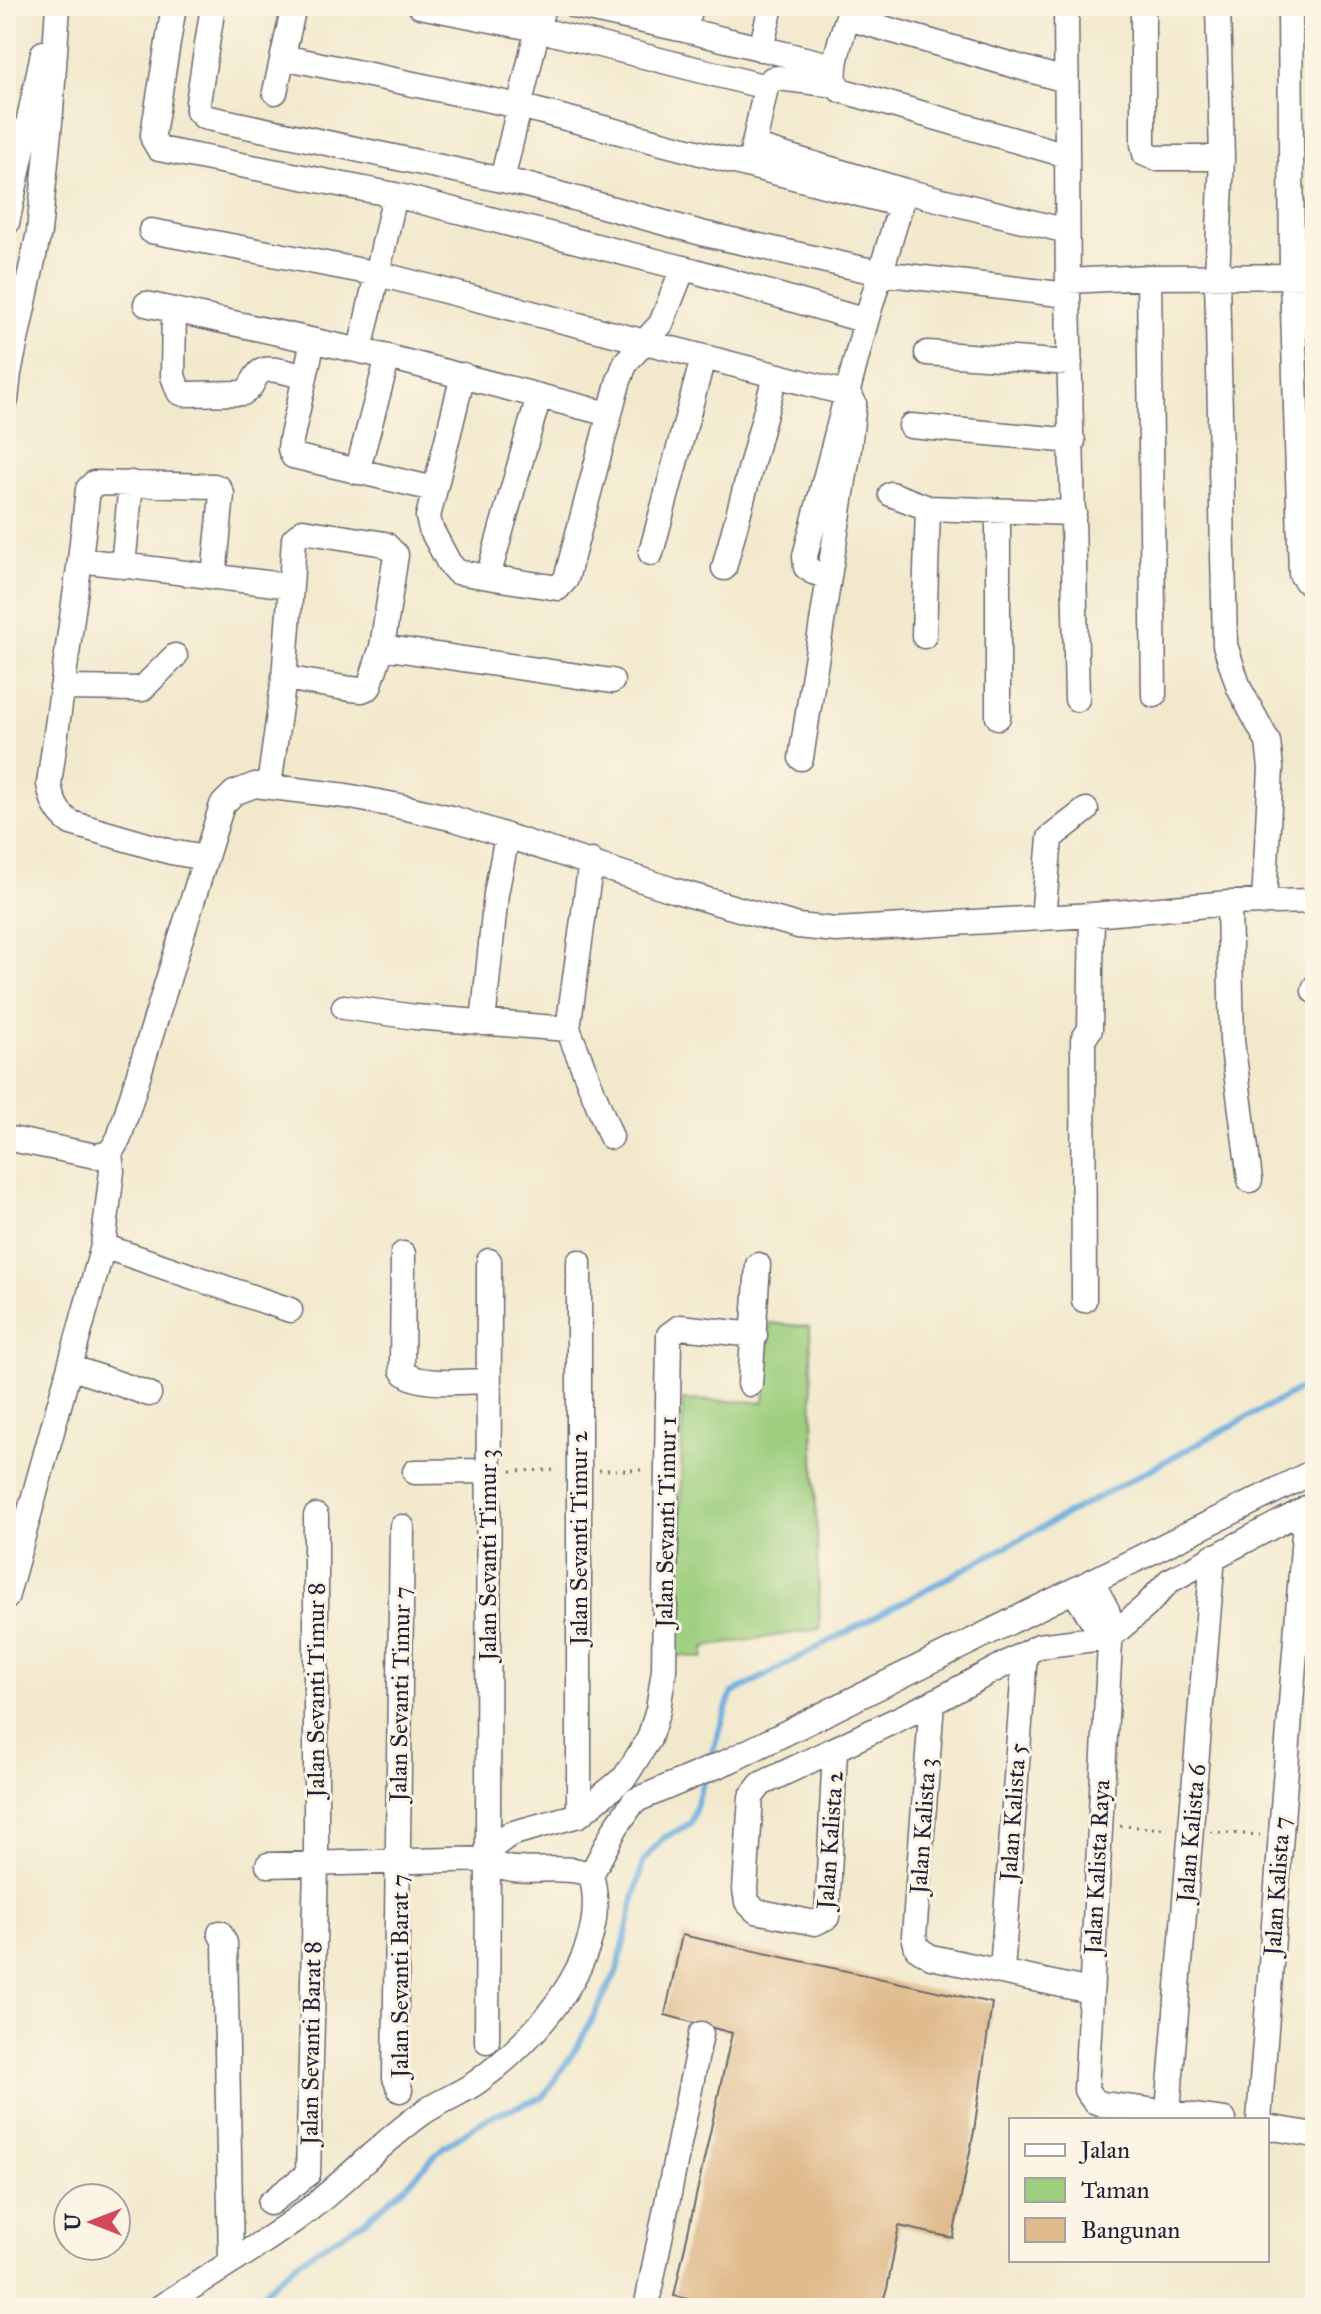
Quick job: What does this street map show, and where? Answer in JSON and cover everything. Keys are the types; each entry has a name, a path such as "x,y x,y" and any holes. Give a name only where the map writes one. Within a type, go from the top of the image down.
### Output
{"street":[{"path":"174,6 153,134 159,149 395,195 683,268 866,321"},
{"path":"213,6 197,107 204,117 502,180 705,234 881,273 1068,288 1149,277 1304,276"},
{"path":"275,92 294,6"},
{"path":"420,6 540,17 766,87"},
{"path":"575,6 688,18 835,76 845,93 1066,155"},
{"path":"761,49 771,6"},
{"path":"1066,6 1067,231 1077,699"},
{"path":"1143,6 1145,154 1155,158 1222,158"},
{"path":"1218,6 1222,158 1217,277 1225,645 1239,688 1268,742 1271,768 1264,903"},
{"path":"1290,6 1304,276 1301,574 1306,581 1315,582"},
{"path":"39,232 6,223 41,62 58,8"},
{"path":"6,400 15,301 39,232 58,8"},
{"path":"835,76 850,12 1065,80"},
{"path":"502,180 540,17"},
{"path":"283,57 751,155 903,198 1067,231"},
{"path":"751,155 766,87 772,79 835,76"},
{"path":"360,350 395,195"},
{"path":"801,758 829,577 813,572 804,562 866,321 903,198"},
{"path":"151,231 379,274 849,394"},
{"path":"463,375 428,522 450,567 457,572 554,588 564,583 626,362 661,324 683,268"},
{"path":"1149,277 1154,695"},
{"path":"146,304 360,350 609,414"},
{"path":"174,310 173,376 179,392 243,393 251,389 259,373 266,369 305,377"},
{"path":"313,341 291,440 291,453 295,457 434,489"},
{"path":"927,353 1070,363"},
{"path":"357,472 388,357"},
{"path":"651,553 703,358"},
{"path":"724,568 775,376"},
{"path":"488,577 539,396"},
{"path":"911,426 1073,441"},
{"path":"205,858 157,848 71,823 62,817 51,798 49,784 88,489 98,483 219,488 222,494 214,577"},
{"path":"123,566 131,483"},
{"path":"891,494 928,508 1074,513"},
{"path":"924,636 928,508"},
{"path":"998,511 998,717"},
{"path":"269,786 284,678 294,539 299,533 308,531 390,547 396,560 382,647 366,689 284,678"},
{"path":"80,560 291,586"},
{"path":"382,647 612,681"},
{"path":"62,688 142,689 175,656"},
{"path":"6,1598 12,1550 70,1367 103,1246 112,1171 110,1153 119,1138 222,805 244,788 269,786 394,805 455,819 673,890 798,926 865,930 1229,903 1315,901"},
{"path":"1043,918 1050,838 1086,810"},
{"path":"483,1023 496,894 507,836"},
{"path":"591,861 568,1029 611,1137"},
{"path":"1229,903 1232,1041 1250,1180"},
{"path":"1084,1300 1083,1040 1090,1029 1092,915"},
{"path":"344,1007 415,1017 568,1029"},
{"path":"6,1138 96,1156 110,1153"},
{"path":"103,1246 290,1310"},
{"path":"403,1254 402,1370 406,1376 420,1381 488,1381"},
{"name":"Jalan Sevanti Timur 3","path":"487,2041 489,1261"},
{"name":"Jalan Sevanti Timur 2","path":"579,1262 579,1815"},
{"path":"750,1384 758,1265"},
{"name":"Jalan Sevanti Timur 1","path":"579,1815 625,1777 649,1739 658,1710 664,1670 669,1335 673,1329 680,1327 755,1335"},
{"path":"70,1367 149,1394"},
{"path":"415,1472 488,1471"},
{"path":"159,2308 310,2208 423,2113 475,2083 508,2057 540,2023 571,1984 586,1953 594,1895 591,1875 616,1827 634,1801 731,1760 1315,1471"},
{"path":"835,1749 1052,1643 1110,1637 1169,1581 1310,1506"},
{"name":"Jalan Kalista 7","path":"1259,2118 1310,1506"},
{"name":"Jalan Sevanti Timur 8","path":"316,1516 316,1865"},
{"name":"Jalan Sevanti Timur 7","path":"399,1862 402,1527"},
{"name":"Jalan Kalista 6","path":"1168,2111 1213,1556"},
{"path":"1083,1587 1099,1630 1110,1637"},
{"name":"Jalan Kalista Raya","path":"1110,1637 1086,2084 1088,2095 1102,2104 1168,2111"},
{"name":"Jalan Kalista 5","path":"1002,1971 1025,1654"},
{"name":"Jalan Kalista 3","path":"932,1703 914,1936 917,1948 931,1957 1002,1971"},
{"name":"Jalan Kalista 2","path":"835,1749 829,1913 823,1921 815,1923 756,1911 747,1902 745,1875 753,1791 761,1784 835,1749"},
{"path":"268,1865 399,1862 488,1854 510,1834 579,1815"},
{"path":"488,1854 502,1867 562,1869 591,1875"},
{"name":"Jalan Sevanti Barat 7","path":"399,1862 395,2078 400,2090"},
{"name":"Jalan Sevanti Barat 8","path":"270,2203 308,2174 316,1865"},
{"path":"220,1933 225,1943 231,2261"},
{"path":"1002,1971 1090,1991"},
{"path":"646,2308 701,2034"},
{"path":"1168,2111 1212,2118"},
{"path":"1269,2127 1315,2135"}],"green space":[{"path":"770,1323 810,1327 820,1629 705,1647 703,1658 674,1655 683,1400 764,1402"}],"building":[{"path":"682,1935 992,2003 974,2131 953,2238 899,2226 887,2289 880,2308 697,2308 698,2301 674,2296 732,2033 665,2015"}],"waterway":[{"path":"710,1760 731,1694 1315,1381"},
{"path":"247,2308 298,2261 363,2222 406,2186 443,2147 489,2117 543,2097 579,2044 617,1971 643,1862 662,1839 691,1823 704,1779"}]}
